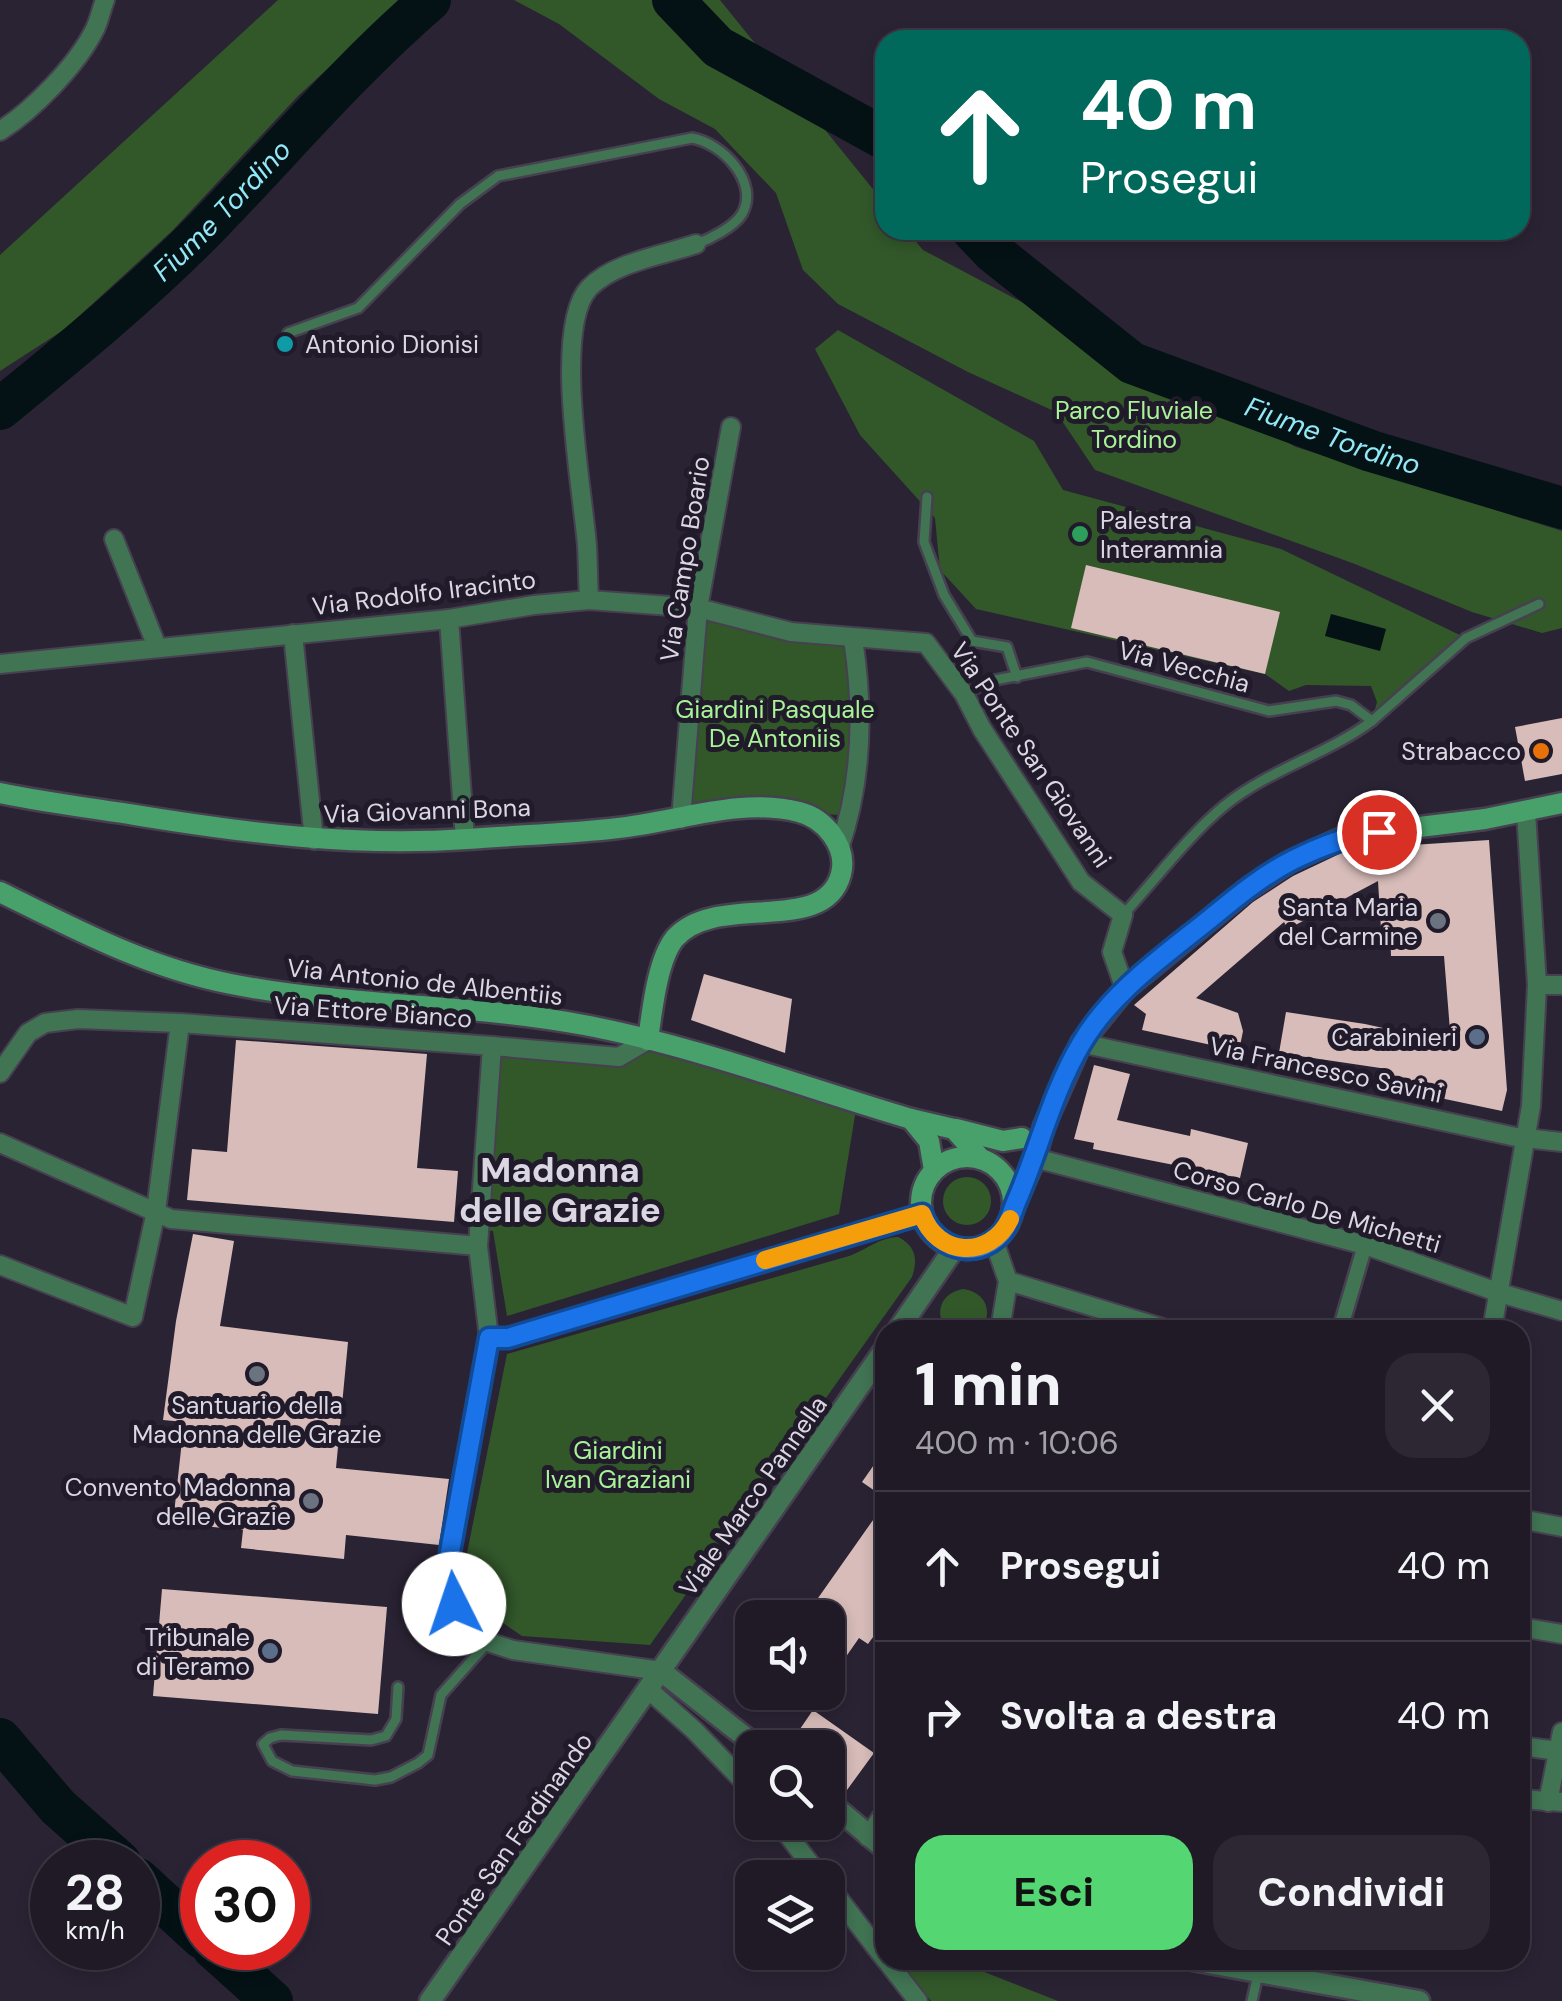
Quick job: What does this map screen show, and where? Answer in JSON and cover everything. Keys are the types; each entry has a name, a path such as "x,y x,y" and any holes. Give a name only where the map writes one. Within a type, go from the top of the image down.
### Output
{"main road":[{"name":"Via Giovanni Bona","path":"0,793 314,840 465,839 616,829 744,809 799,812 826,824 839,849"},
{"path":"1044,1126 988,1162 951,1159 934,1170 922,1194 922,1214 934,1236 955,1248 975,1248 994,1240 1007,1226 1044,1126 1081,1043 1125,989 1244,891 1289,862 1346,836 1562,804"},
{"path":"648,1040 654,997 674,939 700,920 711,917 815,906 836,888 843,870 839,849"},
{"name":"Via Antonio de Albentiis","path":"0,892 124,954 230,984 369,1003 487,1010 585,1025 648,1040 911,1119 1004,1141 1022,1138"},
{"path":"911,1119 929,1140 934,1170"},
{"path":"954,1128 1010,1184 1013,1209"}],"street":[{"path":"0,131 57,81 94,31 105,0"},
{"path":"589,600 570,384 575,323 588,288 618,269 696,244"},
{"name":"Via Campo Boario","path":"681,818 698,608 730,427"},
{"path":"114,539 157,647"},
{"name":"Via Rodolfo Iracinto","path":"0,664 589,600 698,608"},
{"name":"Via Ponte San Giovanni","path":"698,608 791,632 926,643 964,694 990,742 1081,882 1123,915"},
{"path":"448,618 465,839"},
{"path":"294,634 314,840"},
{"path":"839,849 851,816 862,719 854,638"},
{"path":"1494,1320 1531,1106 1537,985 1526,812"},
{"path":"1123,915 1112,952 1125,989"},
{"path":"1537,985 1562,985"},
{"name":"Via Ettore Bianco","path":"0,1073 28,1033 45,1023 78,1019 492,1046 478,1246 489,1338 450,1552 454,1604 461,1620 488,1642"},
{"path":"0,1265 132,1317 156,1211 180,1023"},
{"path":"492,1046 619,1057 648,1040"},
{"name":"Via Francesco Savini","path":"1081,1043 1524,1138 1562,1142"},
{"path":"0,1144 171,1219 478,1246"},
{"name":"Corso Carlo De Michetti","path":"1035,1158 1364,1245 1562,1311"},
{"path":"489,1338 508,1338 922,1214"},
{"path":"994,1240 1008,1281 1002,1320"},
{"path":"1343,1320 1364,1245"},
{"path":"905,1320 955,1248"},
{"path":"1008,1281 1136,1320"},
{"name":"Viale Marco Pannella","path":"644,1698 875,1363"},
{"path":"1530,1521 1562,1527"},
{"path":"1530,1629 1562,1634"},
{"path":"488,1642 513,1650 661,1671 736,1730"},
{"path":"644,1698 694,1730 735,1772"},
{"name":"Ponte San Ferdinando","path":"430,2001 644,1698"},
{"path":"1530,1800 1555,1802 1562,1732"},
{"path":"1530,1748 1558,1752"},
{"path":"845,1816 875,1841"},
{"path":"792,1840 807,1860"},
{"path":"845,1908 875,1947"},
{"path":"893,1970 918,2001"},
{"path":"1250,1970 1419,2001"}],"lane":[{"path":"288,333 358,308 460,204 498,176 692,138 704,140 730,160 745,183 746,192 743,213 696,244"},
{"path":"927,497 924,542 944,595 972,641 1007,648 1016,677"},
{"path":"1123,915 1222,808 1255,784 1347,739 1466,638 1540,604"},
{"name":"Via Vecchia","path":"964,694 990,681 1088,662 1269,711 1336,701 1351,705 1372,721"},
{"path":"398,1687 396,1719 386,1736 371,1740 281,1735 263,1744 264,1751 272,1761 292,1771 374,1780 391,1777 428,1754 441,1695 488,1642"},
{"path":"1252,2001 1259,1972"}],"green space":[{"path":"278,0 402,0 298,96 172,231 65,329 0,371 0,255"},
{"name":"Parco Fluviale Tordino","path":"514,0 720,0 875,192 875,240 914,240 923,250 1296,447 1562,531 1562,628 1542,633 1472,612 1355,564 1095,470 1056,412 968,372 838,304 803,270 776,193 715,129 659,99 559,24"},
{"name":"Palestra Interamnia","path":"838,330 1034,441 1063,490 1281,549 1466,638 1372,721 1377,702 1371,686 1306,685 1289,691 1265,674 976,609 940,570 935,518 860,435 815,349"},
{"name":"Giardini Pasquale De Antoniis","path":"698,608 853,639 851,816 774,810 681,819"},
{"path":"648,1040 857,1103 839,1214 507,1316 493,1231 478,1229 492,1046 619,1057"},
{"path":"967,1177 984,1184 991,1201 984,1218 967,1225 950,1218 943,1201 950,1184"},
{"name":"Giardini Ivan Graziani","path":"898,1237 914,1254 912,1277 881,1320 875,1320 875,1329 650,1645 522,1636 478,1606 465,1563 507,1354 849,1256"},
{"path":"955,1291 971,1291 982,1298 987,1309 986,1320 941,1320 942,1304"},
{"path":"907,1970 979,1970 1058,2001 931,2001"}],"shaded area":[{"path":"1331,614 1386,629 1380,651 1325,636"}],"building":[{"path":"1086,565 1280,612 1265,674 1071,628"},
{"name":"Strabacco","path":"1562,718 1562,774 1525,781 1515,727"},
{"path":"1489,840 1507,1090 1502,1111 1383,1086 1387,1069 1279,1053 1286,1012 1451,1043 1444,956 1391,956 1390,929 1381,929 1378,881 1288,929 1284,922 1196,998 1238,1013 1243,1031 1239,1051 1142,1030 1146,1014 1134,1005 1253,902 1293,876 1350,849"},
{"path":"704,974 792,999 785,1053 691,1020"},
{"path":"236,1040 427,1054 417,1168 458,1171 454,1222 187,1200 192,1149 227,1152"},
{"path":"1094,1065 1130,1074 1117,1120 1190,1136 1191,1129 1248,1143 1240,1178 1093,1149 1094,1143 1074,1139"},
{"name":"Convento Madonna delle Grazie","path":"193,1234 234,1241 220,1326 348,1342 336,1468 449,1479 439,1545 346,1535 344,1559 241,1548 243,1530 173,1523 184,1422 163,1420"},
{"path":"875,1463 875,1491 862,1482"},
{"path":"875,1517 875,1634 868,1644 859,1638 845,1658 845,1600 817,1600"},
{"name":"Tribunale di Teramo","path":"162,1589 387,1607 378,1714 153,1696"},
{"path":"813,1710 841,1730 799,1730"},
{"path":"845,1733 874,1753 845,1789"}],"waterway":[{"name":"Fiume Tordino","path":"0,409 182,252 343,83 430,0"},
{"name":"Fiume Tordino","path":"673,0 718,47 875,133"},
{"name":"Fiume Tordino","path":"982,240 1132,363 1371,451 1562,508"},
{"path":"0,1739 58,1807 95,1840"},
{"path":"160,1899 180,1918"},
{"path":"237,1970 272,2001"}],"slow traffic":[{"path":"765,1260 922,1214 940,1240 955,1248 975,1248 994,1240 1010,1219"}],"place":[{"name":"Antonio Dionisi","path":"285,344"},
{"name":"Palestra Interamnia","path":"1080,534"},
{"name":"Strabacco","path":"1541,751"},
{"name":"Santa Maria del Carmine","path":"1438,921"},
{"name":"Carabinieri","path":"1477,1037"},
{"name":"Santuario della Madonna delle Grazie","path":"257,1374"},
{"name":"Convento Madonna delle Grazie","path":"311,1501"},
{"name":"Tribunale di Teramo","path":"270,1651"}],"district":[{"name":"Madonna delle Grazie","path":"560,1190"}],"route":[{"path":"454,1604 450,1552 489,1338 508,1338 922,1214 934,1236 955,1248 988,1244 1001,1234 1011,1218 1044,1126 1081,1043 1125,989 1244,891 1289,862 1346,836 1379,832"}]}
